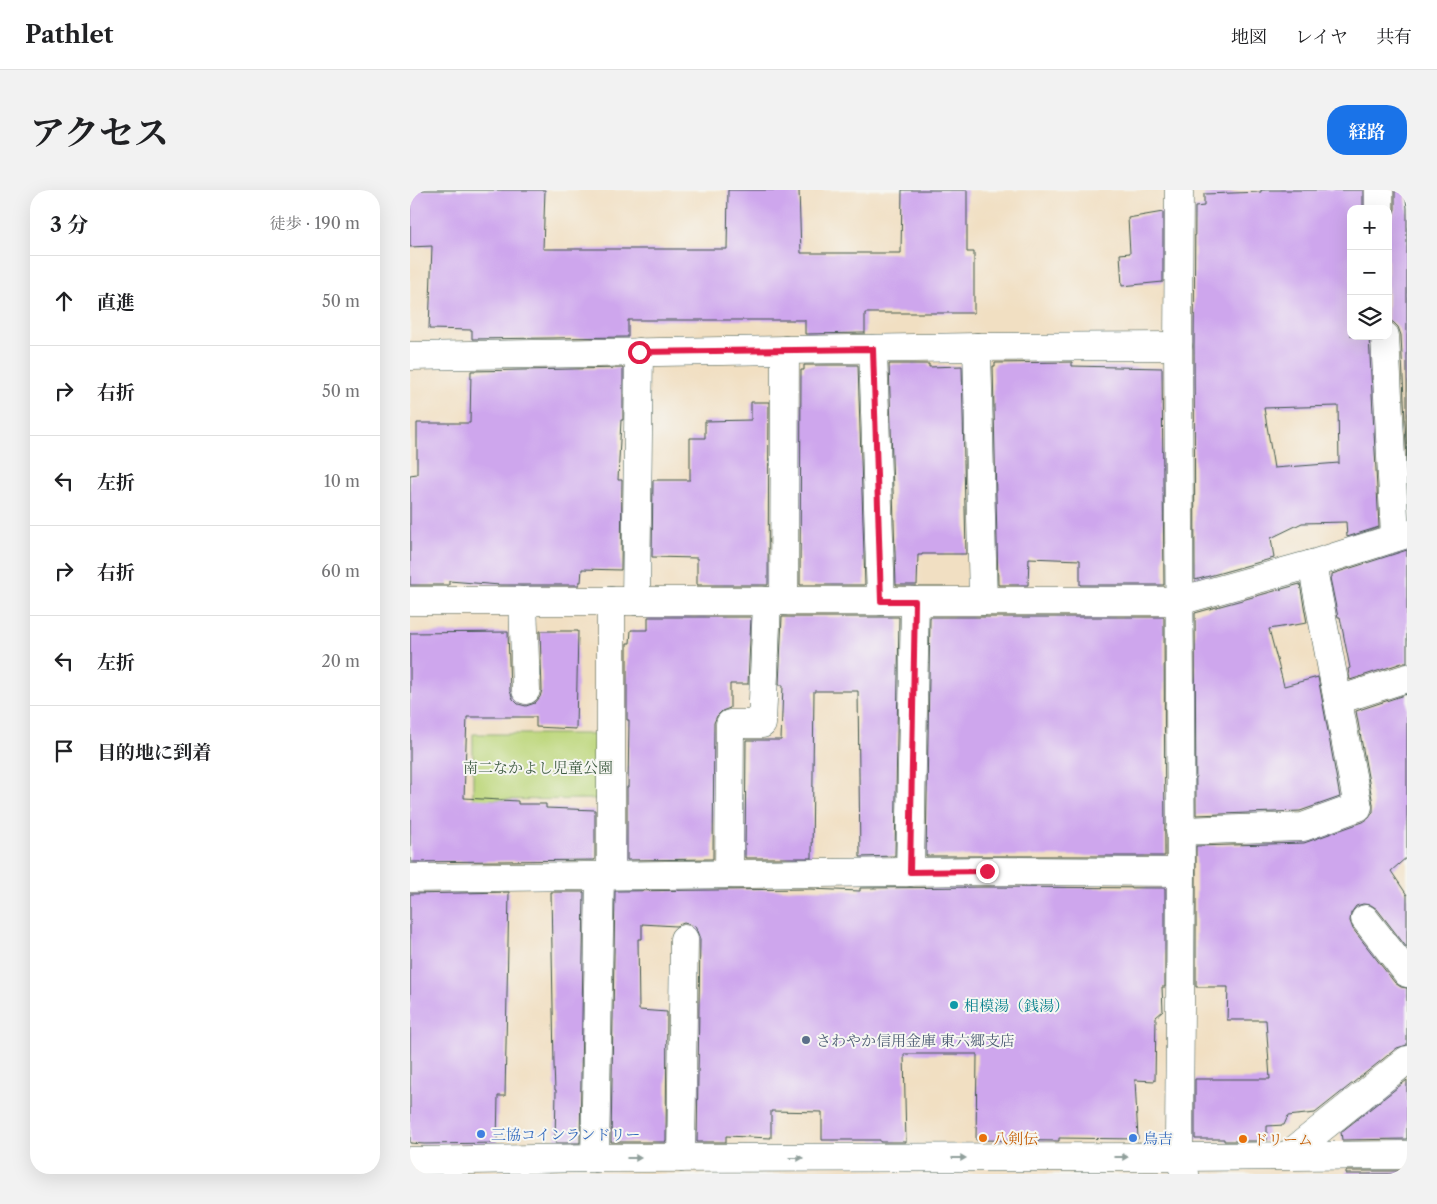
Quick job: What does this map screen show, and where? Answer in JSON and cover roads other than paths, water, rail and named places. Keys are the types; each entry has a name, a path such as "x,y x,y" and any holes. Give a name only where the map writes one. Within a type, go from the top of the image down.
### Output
{"street":[{"path":"1179,190 1182,1166"},
{"path":"1379,190 1380,205"},
{"path":"410,601 1179,601 1312,564 1401,536 1386,340"},
{"path":"410,356 977,347 1178,346"},
{"path":"977,347 983,601"},
{"path":"873,349 881,601"},
{"path":"728,874 730,724 762,724 776,601 785,350"},
{"path":"596,1158 605,876 639,352"},
{"path":"1180,830 1303,827 1358,807 1312,564"},
{"path":"524,600 526,690"},
{"path":"910,872 915,601"},
{"path":"1338,700 1407,678"},
{"path":"410,878 996,871 1180,872"},
{"path":"1365,919 1407,973"},
{"path":"682,1158 684,939"},
{"path":"1288,1156 1407,1060"},
{"path":"410,1161 551,1166 596,1158 682,1158 863,1166 1182,1166 1288,1156 1407,1155"}],"place":[{"name":"相模湯（銭湯）","path":"954,1005"},
{"name":"さわやか信用金庫 東六郷支店","path":"806,1040"},
{"name":"三協コインランドリー","path":"481,1134"},
{"name":"八剣伝","path":"983,1138"},
{"name":"鳥吉","path":"1133,1138"},
{"name":"ドリーム","path":"1243,1139"}],"park label":[{"name":"南二なかよし児童公園","path":"538,767"}]}
